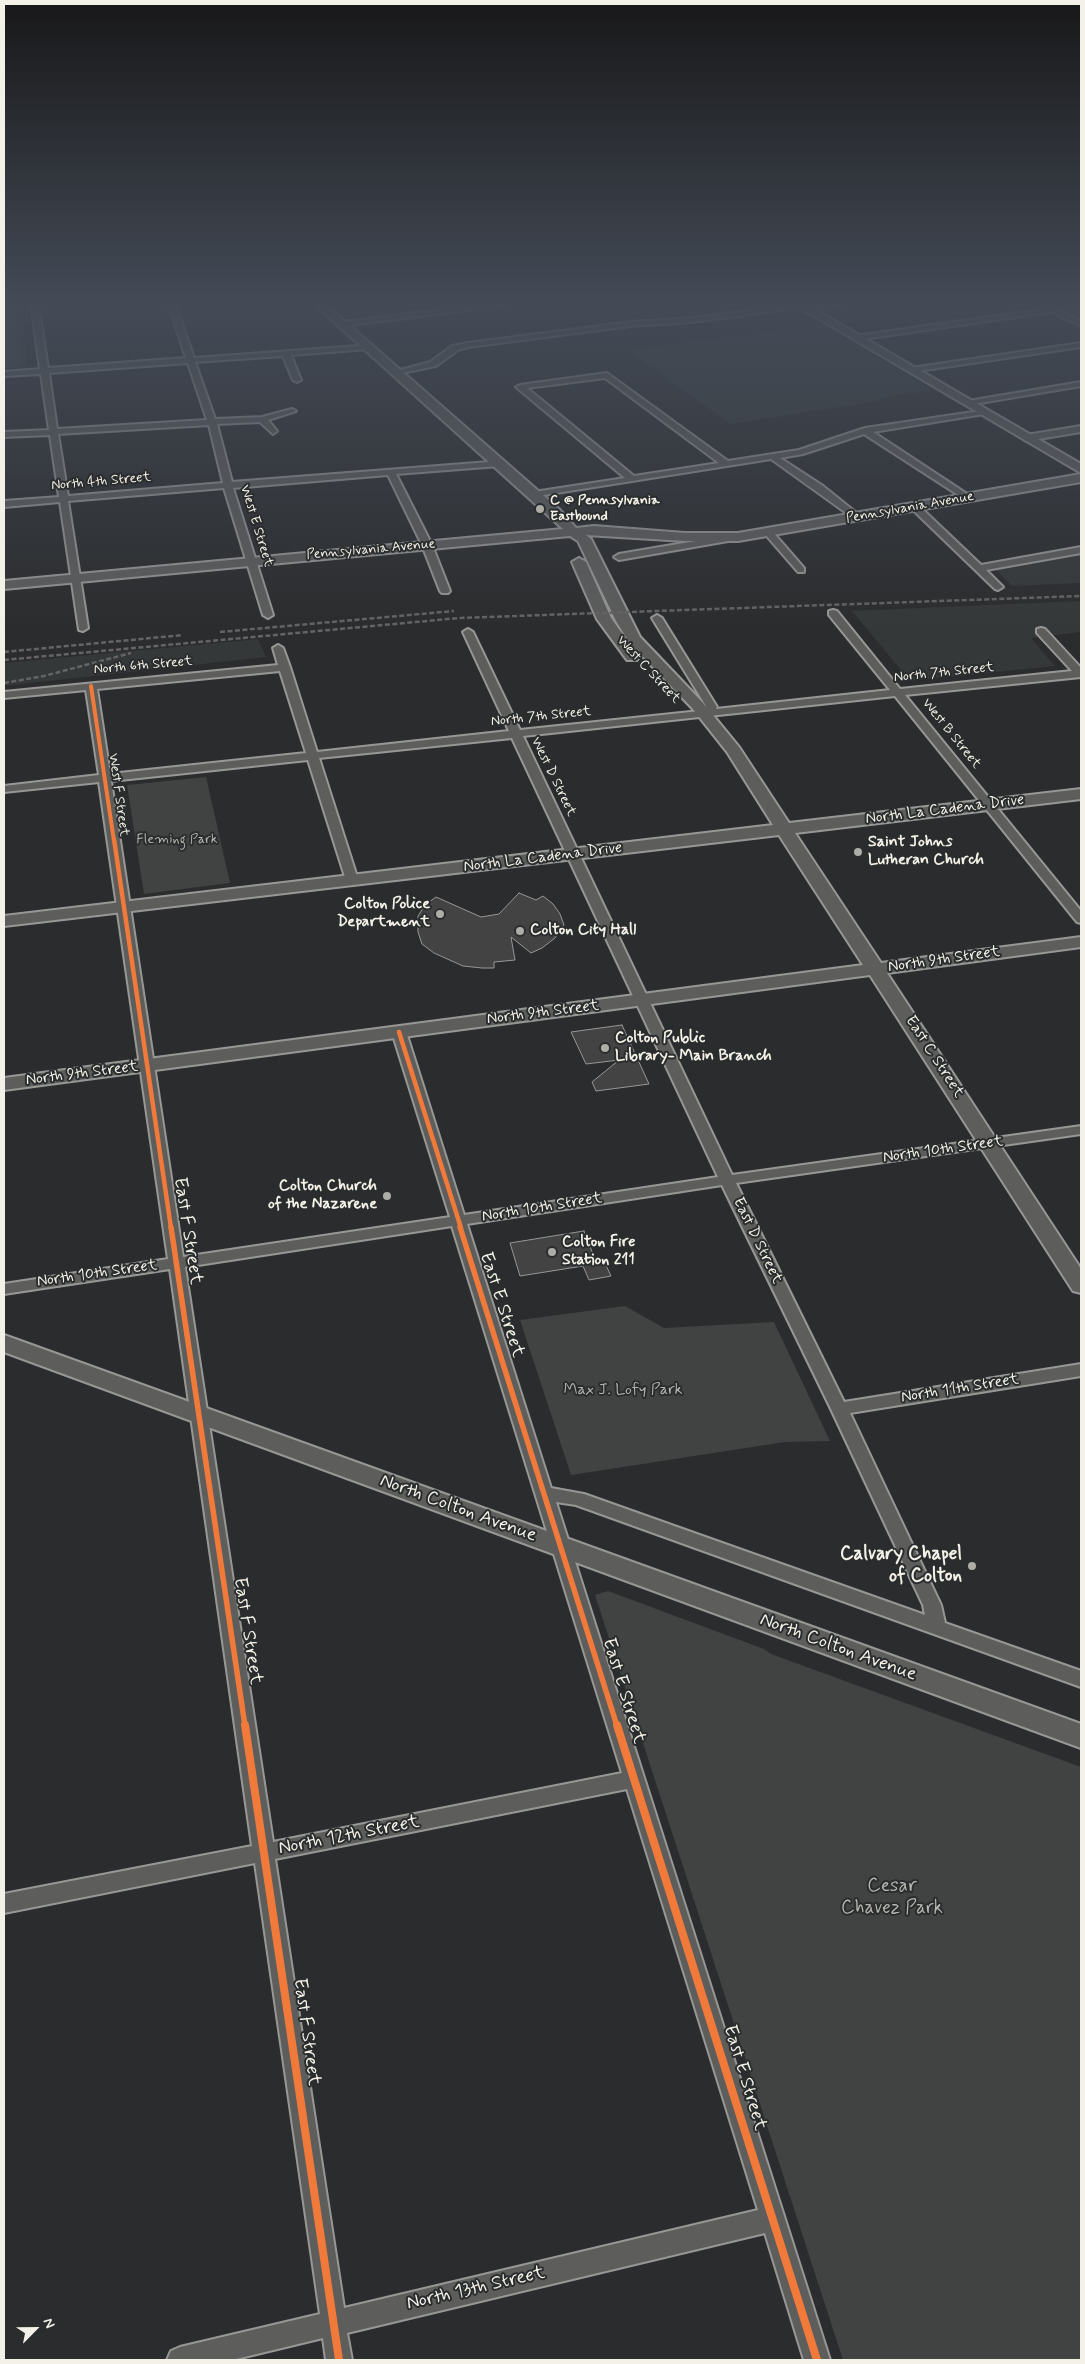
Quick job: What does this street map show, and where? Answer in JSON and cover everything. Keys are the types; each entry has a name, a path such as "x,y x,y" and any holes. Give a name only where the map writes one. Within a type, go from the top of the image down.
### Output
{"street":[{"path":"50,413 83,628"},
{"name":"West E Street","path":"209,413 228,486 268,615"},
{"path":"4,435 262,419 283,413"},
{"name":"West C Street","path":"443,413 573,532 584,538 623,621 634,639 698,706 733,750 784,829"},
{"path":"552,413 631,478"},
{"path":"658,413 725,463"},
{"path":"534,495 800,452 865,430 975,413"},
{"path":"986,413 1081,469"},
{"path":"262,419 273,432"},
{"path":"1026,438 1081,429"},
{"path":"865,430 969,498"},
{"path":"772,456 820,488 856,517"},
{"name":"North 4th Street","path":"4,504 499,463"},
{"path":"391,472 427,545 445,591"},
{"name":"Pennsylvania Avenue","path":"620,557 1081,478"},
{"path":"915,507 998,587"},
{"name":"Pennsylvania Avenue","path":"4,585 573,532 608,530 685,537 738,537"},
{"name":"West C Street","path":"573,532 570,538 571,545 604,619 622,645 684,708 703,714"},
{"path":"768,532 801,570"},
{"path":"588,547 595,540 605,537 635,533"},
{"path":"979,568 1081,550"},
{"name":"West B Street","path":"833,613 1081,918"},
{"path":"657,618 712,707 703,714"},
{"path":"1041,630 1081,674"},
{"name":"West D Street","path":"468,632 573,854"},
{"path":"278,648 352,880"},
{"name":"North 6th Street","path":"4,695 285,667"},
{"name":"North 7th Street","path":"4,789 1081,674"},
{"name":"West F Street","path":"91,686 124,907"},
{"name":"North La Cadena Drive","path":"4,922 1081,794"},
{"name":"East C Street","path":"784,829 1081,1286"},
{"name":"East D Street","path":"573,854 727,1180 932,1605 937,1628"},
{"name":"East F Street","path":"124,907 340,2360"},
{"name":"North 9th Street","path":"4,1084 1081,942"},
{"name":"East E Street","path":"399,1032 817,2360"},
{"name":"North 10th Street","path":"4,1288 727,1180 1081,1130"},
{"name":"North Colton Avenue","path":"4,1343 1081,1736"},
{"name":"North 11th Street","path":"839,1409 1081,1370"},
{"path":"544,1493 578,1500 1081,1678"},
{"name":"North 12th Street","path":"4,1904 635,1779"},
{"name":"North 13th Street","path":"180,2360 772,2219"}],"shaded area":[{"path":"716,413 799,413 731,424"},
{"path":"1081,554 1081,583 1012,586 996,570"},
{"path":"1081,601 1081,632 1031,638 1055,666 910,681 852,611"},
{"path":"258,639 266,657 4,686 4,663"}],"green space":[{"name":"Fleming Park","path":"206,777 230,883 144,894 127,785"},
{"name":"Max J. Lofy Park","path":"625,1306 664,1328 774,1322 830,1441 785,1442 571,1475 520,1320"},
{"name":"Cesar Chavez Park","path":"608,1591 764,1649 771,1654 1081,1767 1081,2360 843,2360 595,1595"}],"building":[{"name":"Colton City Hall","path":"519,893 536,900 543,896 553,904 560,914 564,925 555,938 542,948 531,953 511,937 515,960 494,962 494,968 482,968 463,966 434,953 422,944 418,932 418,916 425,905 436,897 481,917 499,914"},
{"name":"Colton Public Library- Main Branch","path":"622,1025 649,1084 596,1091 592,1082 619,1060 586,1064 571,1032"},
{"name":"Colton Fire Station 211","path":"584,1231 596,1262 604,1261 611,1276 589,1280 583,1266 520,1276 510,1243"}],"railway":[{"path":"4,660 459,618 1081,596"},
{"path":"220,632 454,611"},
{"path":"4,652 183,635"},
{"path":"4,683 44,676 131,653"}],"cycle path":[{"path":"91,686 339,2360"},
{"path":"399,1032 817,2360"}],"place":[{"name":"C @ Pennsylvania Eastbound","path":"540,509"},
{"name":"Saint Johns Lutheran Church","path":"858,852"},
{"name":"Colton Police Department","path":"440,914"},
{"name":"Colton City Hall","path":"520,931"},
{"name":"Colton Public Library- Main Branch","path":"605,1048"},
{"name":"Colton Church of the Nazarene","path":"387,1196"},
{"name":"Colton Fire Station 211","path":"552,1252"},
{"name":"Calvary Chapel of Colton","path":"972,1566"}]}
